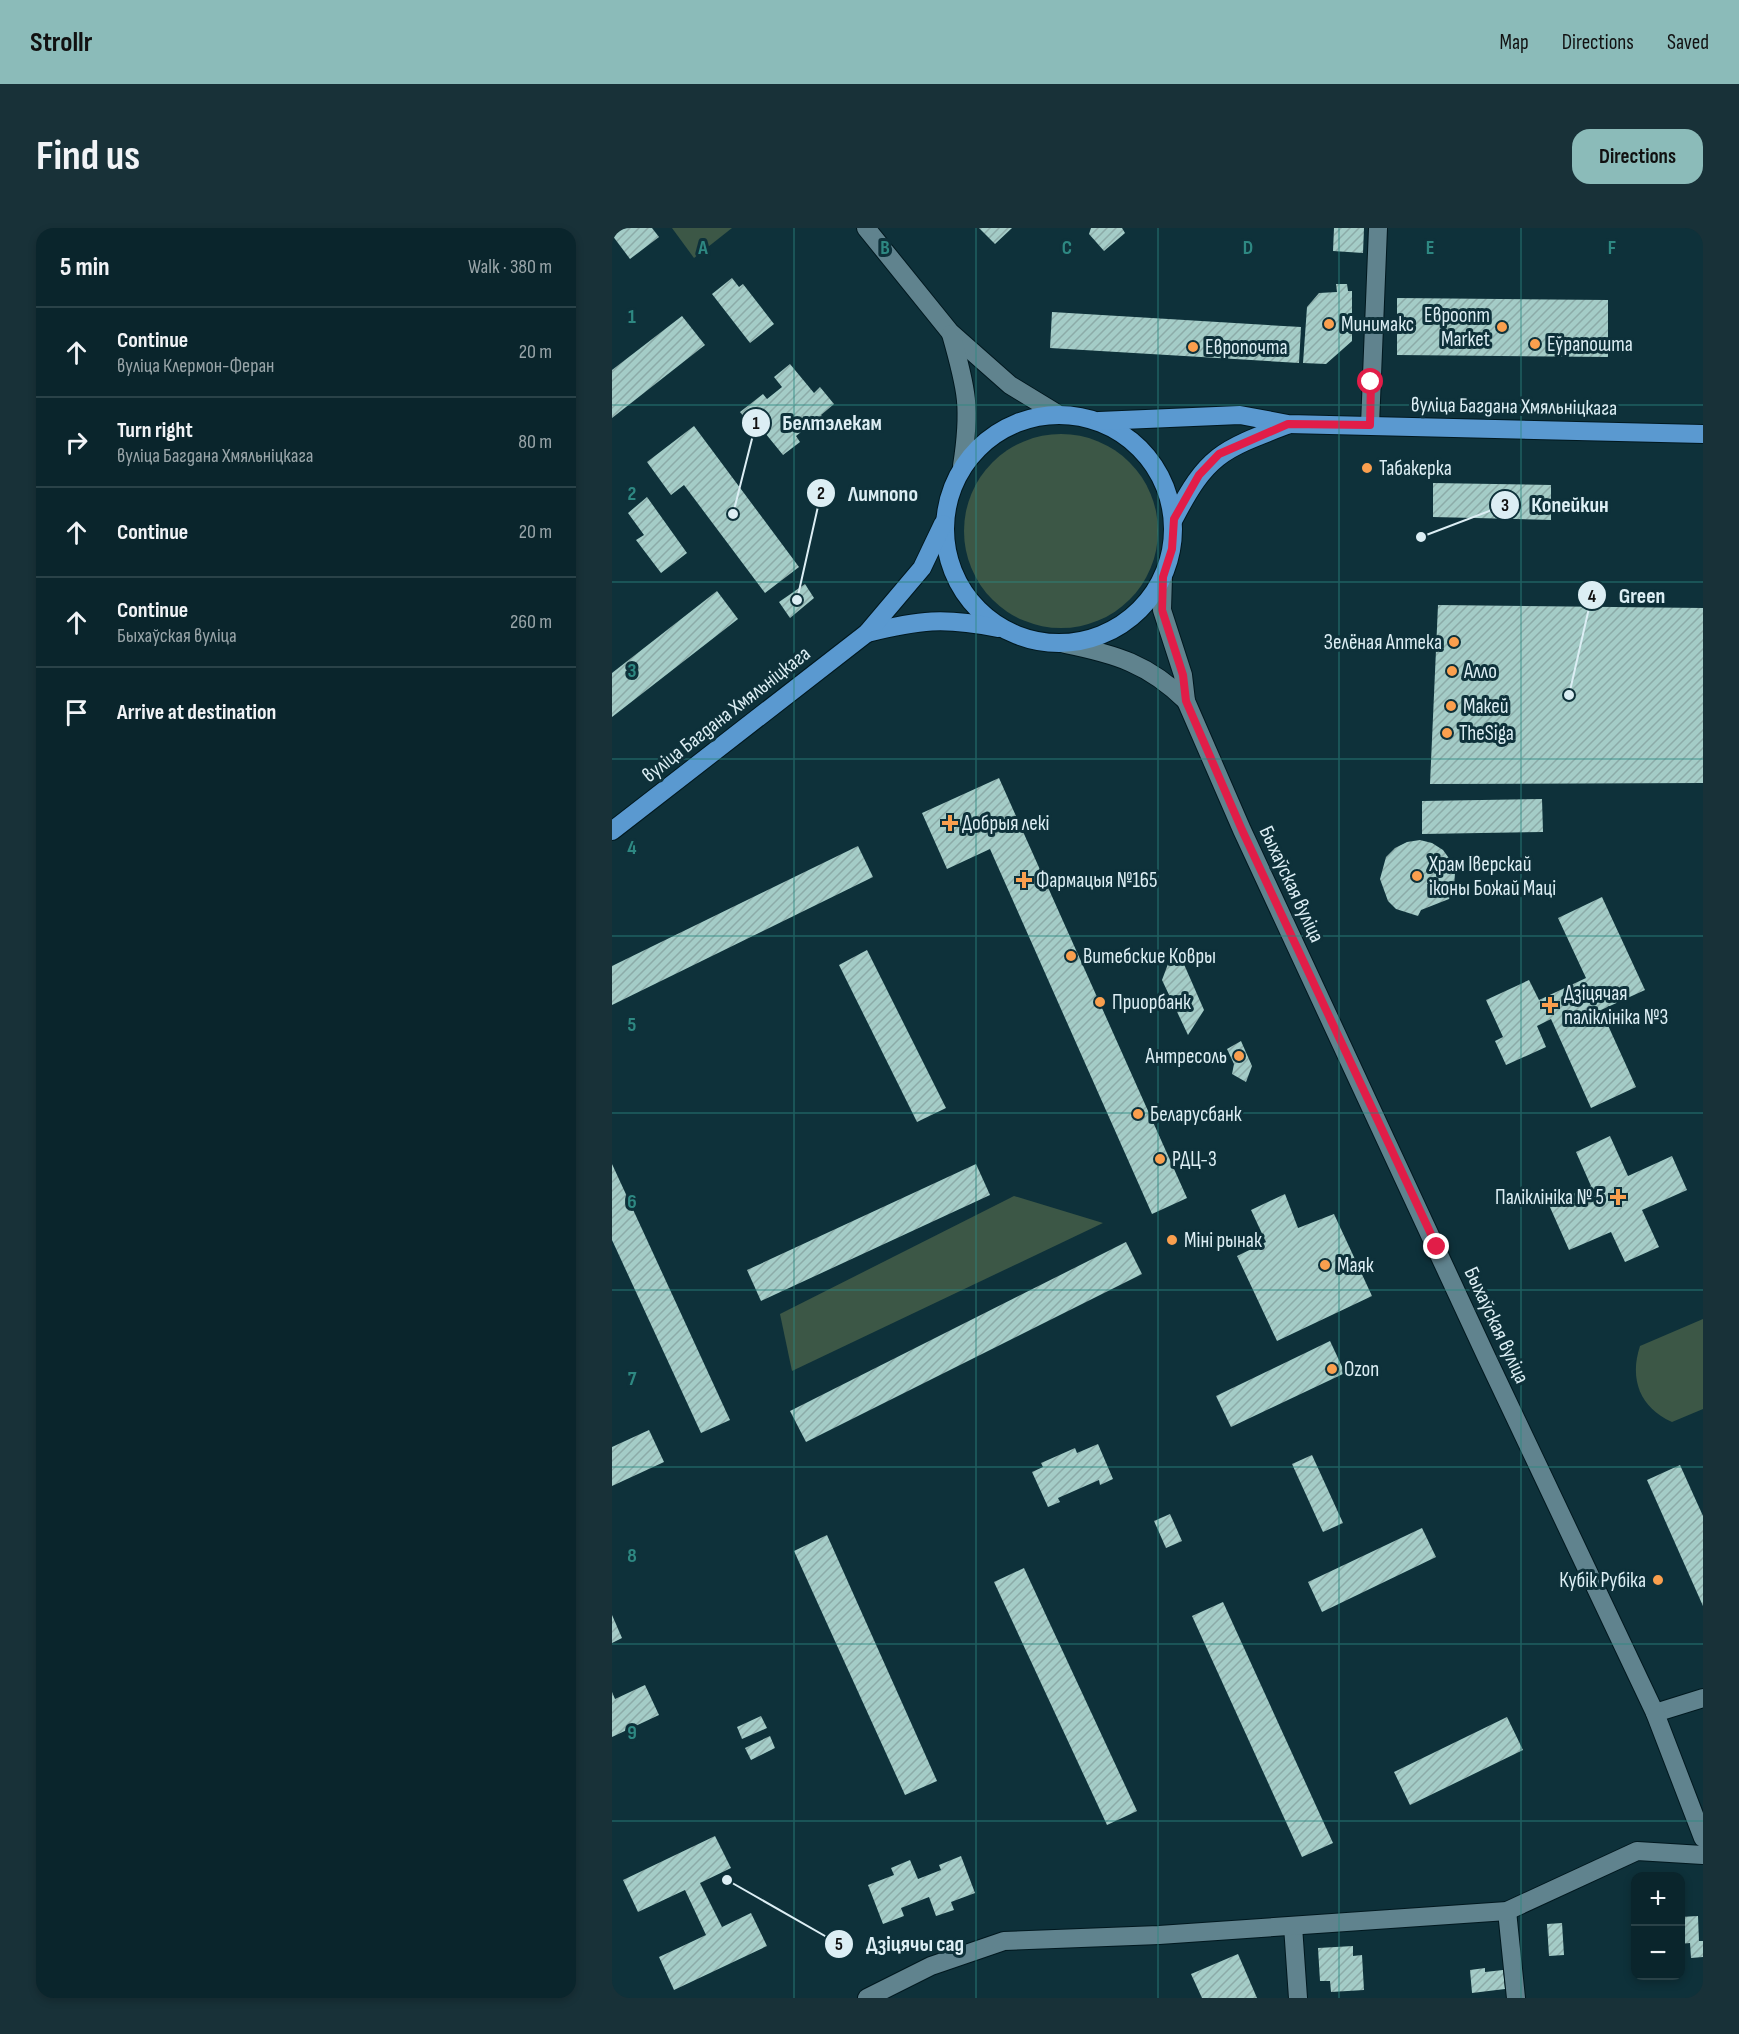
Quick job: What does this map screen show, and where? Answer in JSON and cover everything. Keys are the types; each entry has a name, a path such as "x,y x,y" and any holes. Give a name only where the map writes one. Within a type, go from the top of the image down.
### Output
{"main road":[{"path":"867,228 950,332 1010,385 1056,413"},
{"path":"1370,425 1378,228"},
{"path":"950,332 966,387 969,422 962,466 949,494 944,524 950,566 970,602 1002,629 1032,641 1065,644 1105,634 1140,611 1163,577 1172,549 1174,519 1162,478 1136,443 1099,421 1078,415 1056,413 1019,420 987,438 962,466"},
{"name":"вуліца Багдана Хмяльніцкага","path":"1099,421 1240,415 1288,424 1703,434"},
{"name":"вуліца Багдана Хмяльніцкага","path":"1174,519 1199,475 1219,454 1288,424"},
{"name":"вуліца Багдана Хмяльніцкага","path":"612,831 867,633 922,568 944,524"},
{"name":"Быхаўская вуліца","path":"1163,577 1162,610 1183,675 1186,701 1242,830 1486,1356 1655,1713 1703,1838"},
{"name":"вуліца Багдана Хмяльніцкага","path":"867,633 913,621 961,620 1002,629"},
{"name":"Быхаўская вуліца","path":"1065,644 1124,658 1165,680 1186,701"},
{"path":"1655,1713 1703,1698"},
{"path":"867,1998 931,1966 1004,1941 1293,1926 1507,1911 1637,1851 1703,1855"},
{"path":"1507,1911 1516,1998"},
{"path":"1293,1926 1298,1998"}],"green space":[{"path":"672,228 732,228 694,258"},
{"path":"1061,434 1080,436 1098,442 1122,456 1136,470 1150,494 1156,512 1158,531 1156,550 1150,568 1136,592 1122,606 1098,620 1080,626 1061,628 1042,626 1024,620 1000,606 986,592 972,568 966,550 964,531 966,512 972,494 986,470 1000,456 1024,442 1042,436"},
{"path":"1014,1196 1103,1223 792,1371 780,1314"},
{"path":"1703,1319 1703,1409 1672,1422 1652,1409 1640,1391 1636,1370 1640,1346"}],"building":[{"path":"612,228 652,228 659,237 630,259 612,235"},
{"path":"979,228 1012,228 995,244"},
{"path":"1091,228 1122,228 1125,233 1104,251 1089,234"},
{"path":"1334,228 1364,228 1363,253 1333,251"},
{"path":"732,278 739,287 743,284 774,324 750,343 712,294"},
{"name":"Минимакс","path":"1336,284 1347,284 1348,291 1352,291 1352,341 1326,364 1303,363 1307,307 1319,293 1337,292"},
{"name":"Евроопт Market","path":"1397,298 1608,300 1608,357 1397,355"},
{"path":"1052,312 1301,327 1299,363 1050,348"},
{"path":"682,316 705,345 612,418 612,370"},
{"path":"790,364 814,393 820,387 834,404 821,415 825,420 814,429 811,424 796,436 800,442 783,455 761,428 756,432 740,412 763,394 767,399 782,387 774,377"},
{"path":"694,426 799,567 765,593 684,485 671,495 647,462"},
{"path":"1433,483 1551,485 1551,520 1433,517"},
{"path":"647,497 687,553 661,573 636,540 644,535 628,513"},
{"path":"805,584 814,598 790,618 779,602"},
{"path":"717,591 738,619 612,717 612,673"},
{"path":"1438,605 1703,608 1703,783 1430,784"},
{"path":"999,778 1187,1198 1152,1214 990,849 947,869 922,813"},
{"path":"1542,799 1543,832 1422,834 1422,801"},
{"name":"Храм Іверскай іконы Божай Маці","path":"1420,840 1432,843 1443,850 1451,861 1455,873 1454,887 1449,899 1421,910 1418,916 1396,909 1388,901 1380,879 1386,857 1395,848 1407,842"},
{"path":"858,846 873,877 612,1005 612,966"},
{"name":"Дзіцячая паліклініка №3","path":"1602,897 1645,990 1601,1010 1636,1087 1591,1108 1551,1019 1537,1026 1546,1047 1506,1065 1495,1041 1503,1037 1486,1000 1529,980 1539,1000 1586,978 1558,918"},
{"path":"867,950 946,1108 917,1122 839,965"},
{"path":"1183,962 1204,1010 1188,1035 1162,980 1168,964"},
{"name":"Антресоль","path":"1241,1041 1252,1066 1246,1082 1232,1074 1234,1064 1227,1049"},
{"name":"Паліклініка № 5","path":"1610,1136 1628,1176 1672,1156 1687,1190 1642,1210 1659,1247 1625,1262 1611,1232 1569,1250 1549,1205 1591,1186 1576,1152"},
{"path":"612,1164 730,1420 701,1433 612,1240"},
{"path":"976,1164 990,1195 761,1301 747,1270"},
{"path":"1285,1194 1298,1228 1334,1214 1372,1296 1277,1341 1237,1256 1266,1242 1251,1210"},
{"path":"1126,1242 1142,1274 806,1442 790,1411"},
{"path":"1330,1341 1345,1373 1231,1427 1216,1396"},
{"path":"649,1430 664,1462 612,1486 612,1447"},
{"path":"1098,1444 1113,1479 1100,1485 1099,1480 1058,1498 1060,1502 1048,1507 1032,1472 1043,1467 1041,1463 1075,1448 1077,1453"},
{"path":"1312,1455 1343,1523 1323,1532 1292,1464"},
{"path":"1680,1465 1703,1516 1703,1606 1647,1480"},
{"path":"1170,1514 1182,1541 1166,1548 1154,1521"},
{"path":"1422,1528 1436,1557 1322,1612 1308,1582"},
{"path":"827,1535 937,1781 905,1795 794,1551"},
{"path":"1024,1568 1137,1811 1107,1825 994,1582"},
{"path":"1223,1602 1333,1843 1302,1857 1192,1616"},
{"path":"612,1615 622,1638 612,1643"},
{"path":"645,1685 659,1715 612,1737 612,1692 615,1699"},
{"path":"761,1716 767,1728 742,1739 737,1727"},
{"path":"1507,1717 1523,1750 1410,1805 1394,1772"},
{"path":"770,1736 775,1748 751,1760 745,1748"},
{"path":"715,1836 731,1868 700,1883 722,1927 751,1913 767,1946 674,1990 659,1957 706,1935 685,1890 638,1912 623,1880"},
{"path":"961,1856 975,1893 951,1902 954,1910 936,1916 929,1897 901,1908 904,1916 883,1924 868,1885 894,1875 891,1868 910,1860 918,1879 941,1870 939,1865"},
{"path":"1698,1916 1699,1941 1703,1941 1703,1957 1691,1958 1690,1943 1685,1944 1685,1917"},
{"path":"1562,1923 1564,1955 1549,1956 1547,1924"},
{"path":"1353,1946 1353,1956 1362,1955 1364,1990 1331,1992 1330,1981 1320,1981 1318,1948"},
{"path":"1238,1954 1257,1998 1202,1998 1191,1974"},
{"path":"1485,1968 1485,1972 1503,1970 1505,1989 1472,1993 1470,1970"}],"place":[{"name":"Минимакс","path":"1329,324"},
{"name":"Евроопт Market","path":"1502,327"},
{"name":"Еўрапошта","path":"1535,344"},
{"name":"Европочта","path":"1193,347"},
{"name":"Табакерка","path":"1367,468"},
{"name":"Белтэлекам","path":"733,514"},
{"name":"Копейкин","path":"1421,537"},
{"name":"Лимпопо","path":"797,600"},
{"name":"Зелёная Аптека","path":"1454,642"},
{"name":"Алло","path":"1452,671"},
{"name":"Green","path":"1569,695"},
{"name":"Макей","path":"1451,706"},
{"name":"TheSiga","path":"1447,733"},
{"name":"Добрыя лекі","path":"950,823"},
{"name":"Храм Іверскай іконы Божай Маці","path":"1417,876"},
{"name":"Фармацыя №165","path":"1024,880"},
{"name":"Витебские Ковры","path":"1071,956"},
{"name":"Приорбанк","path":"1100,1002"},
{"name":"Дзіцячая паліклініка №3","path":"1550,1005"},
{"name":"Антресоль","path":"1239,1056"},
{"name":"Беларусбанк","path":"1138,1114"},
{"name":"РДЦ-3","path":"1160,1159"},
{"name":"Паліклініка № 5","path":"1618,1197"},
{"name":"Міні рынак","path":"1172,1240"},
{"name":"Маяк","path":"1325,1265"},
{"name":"Ozon","path":"1332,1369"},
{"name":"Кубік Рубіка","path":"1658,1580"},
{"name":"Дзіцячы сад","path":"727,1880"}],"route":[{"path":"1371,382 1370,425 1288,424 1244,441 1219,454 1199,475 1174,519 1172,549 1163,577 1162,610 1183,675 1186,701 1242,830 1437,1247"}]}
